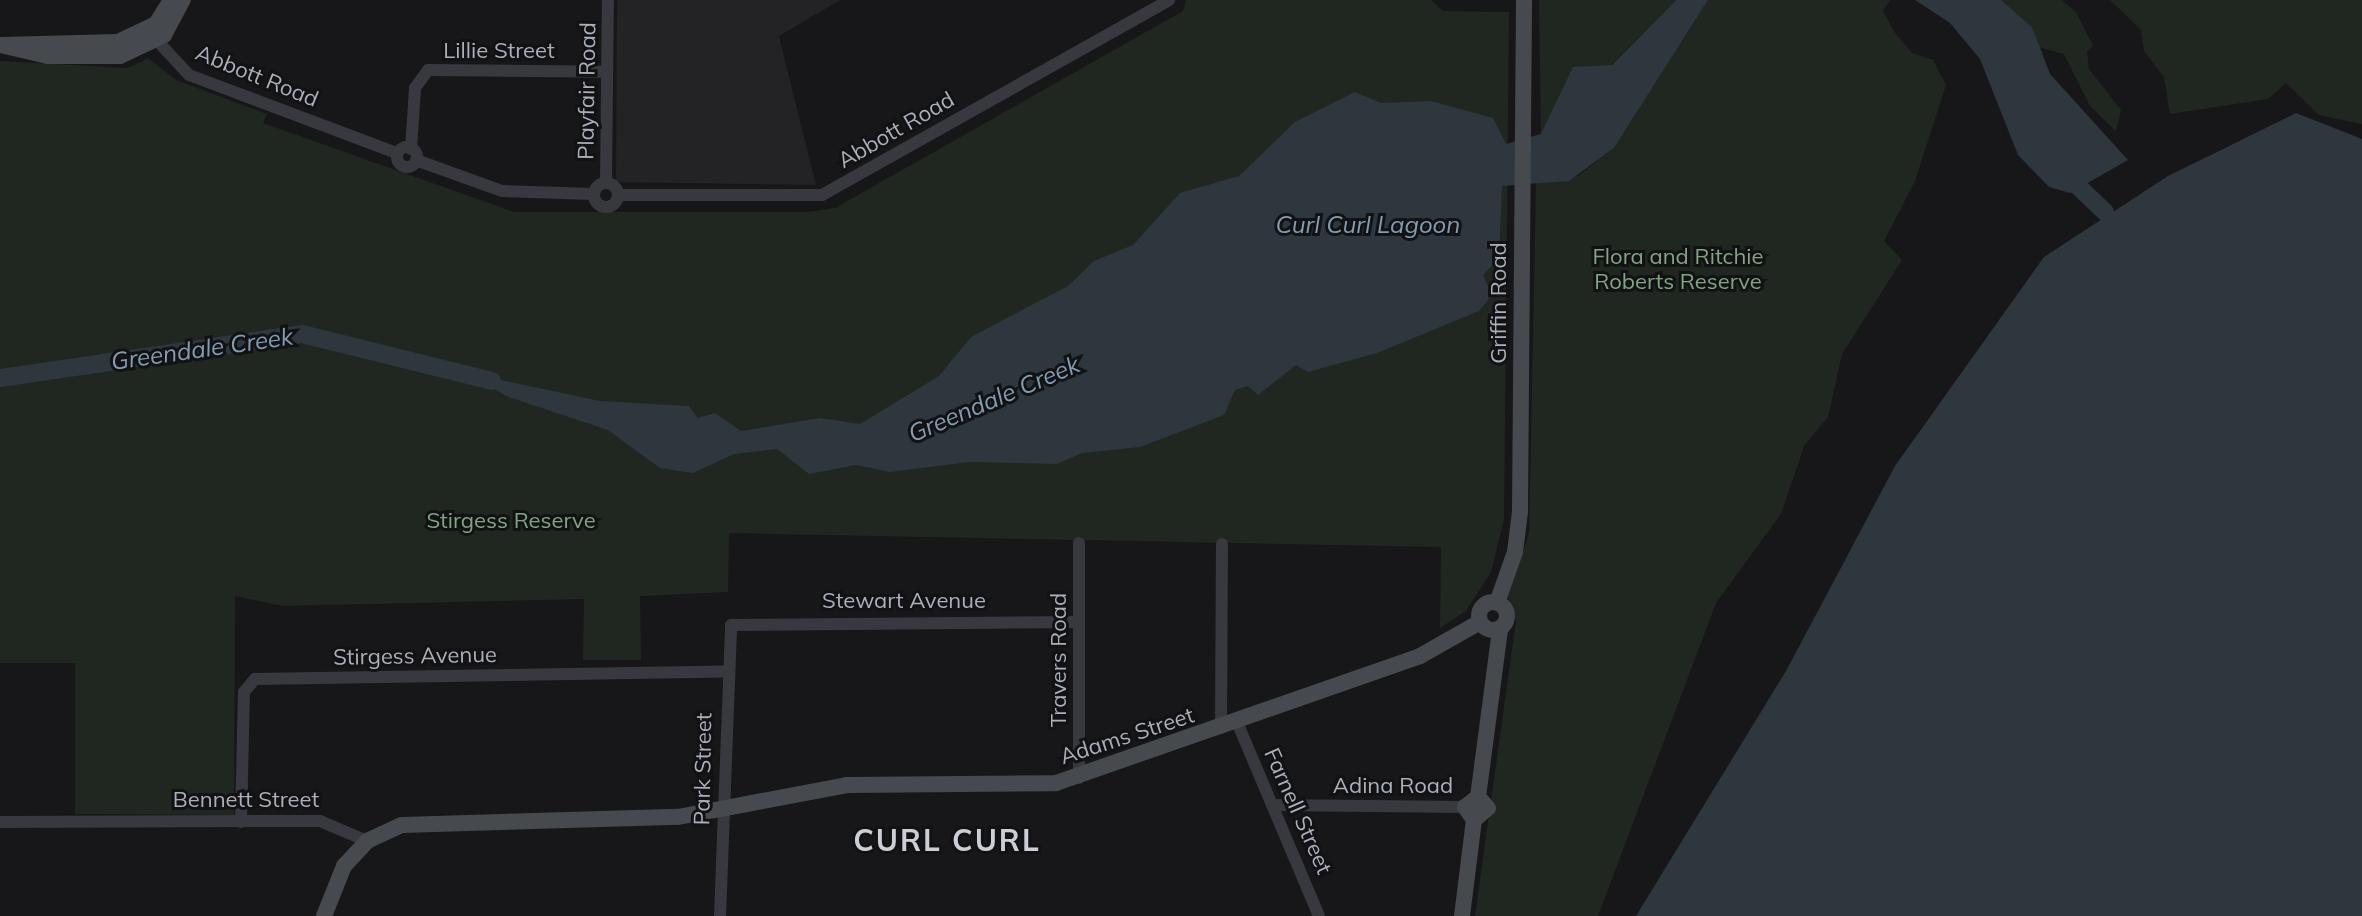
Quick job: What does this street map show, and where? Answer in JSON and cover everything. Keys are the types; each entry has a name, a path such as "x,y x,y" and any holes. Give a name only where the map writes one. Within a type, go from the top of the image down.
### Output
{"main road":[{"path":"152,35 171,0"},
{"path":"0,45 98,58 152,35 183,0"},
{"name":"Griffin Road","path":"1497,603 1519,530 1524,0"},
{"path":"1462,916 1472,808 1500,629 1507,617 1497,603"},
{"name":"Adams Street","path":"721,811 820,787 1030,786 1079,778 1420,656 1480,622 1481,609 1497,603"},
{"path":"1480,622 1500,629"},
{"path":"324,916 336,878 367,841 435,819 721,811"}],"street":[{"name":"Playfair Road","path":"606,182 608,0"},
{"name":"Abbott Road","path":"152,35 189,75 397,153 403,167 414,154 502,191 593,194 605,207 618,195 822,195 1169,0"},
{"name":"Lillie Street","path":"414,154 415,88 428,70 607,72"},
{"path":"593,194 606,182 618,195"},
{"name":"Travers Road","path":"1079,543 1079,778"},
{"path":"1222,544 1229,725"},
{"name":"Stewart Avenue","path":"731,625 1079,622"},
{"name":"Park Street","path":"720,916 725,672 731,625"},
{"name":"Stirgess Avenue","path":"241,822 244,692 255,679 725,672"},
{"name":"Farnell Street","path":"1229,725 1272,805 1319,916"},
{"name":"Adina Road","path":"1272,805 1472,808"},
{"name":"Bennett Street","path":"0,822 333,822 367,841"}],"shaded area":[{"path":"617,0 840,0 779,36 816,185 616,182"}],"green space":[{"name":"Stirgess Reserve","path":"1186,0 1431,0 1443,11 1509,12 1504,519 1491,572 1466,611 1440,628 1441,547 729,533 728,592 640,596 641,660 583,660 584,599 283,606 235,596 234,815 75,814 75,663 0,663 0,61 128,68 148,58 176,80 267,114 263,123 514,212 808,212 835,208 1183,11"},
{"path":"1539,0 1676,0 1541,135"},
{"name":"Flora and Ritchie Roberts Reserve","path":"1708,0 1890,0 1883,11 1895,33 1912,53 1933,60 1946,85 1915,181 1884,241 1902,260 1842,354 1828,417 1804,446 1781,514 1716,603 1598,916 1475,916 1516,621 1508,597 1529,533 1536,182 1578,176 1614,148"},
{"path":"2001,0 2062,0 2076,12 2093,46 2087,51 2089,69 2121,110 2116,131 2090,106 2064,54 2039,47 2032,27"},
{"path":"2110,0 2362,0 2362,124 2319,115 2286,83 2268,99 2170,114 2164,77 2144,51 2141,30"}],"water":[{"name":"Curl Curl Lagoon","path":"1676,0 1708,0 1614,148 1569,181 1502,186 1499,259 1483,275 1492,295 1479,311 1377,353 1308,372 1296,365 1258,395 1248,386 1235,390 1224,415 1140,447 1082,453 1057,464 969,462 890,472 856,465 809,474 777,449 734,454 693,473 660,468 608,430 506,396 472,374 600,401 689,406 698,418 715,413 741,431 820,418 860,424 939,376 971,337 1068,286 1094,261 1133,245 1180,193 1239,176 1295,122 1355,92 1381,103 1431,101 1493,118 1506,144 1541,134 1573,67 1612,65"},
{"path":"1915,0 2001,0 2032,27 2050,74 2128,160 2070,193 2049,187 2018,155 1980,59 1950,23"},
{"path":"2296,113 2362,139 2362,916 1636,916 1786,671 1895,466 2044,257 2168,176"}],"waterway":[{"name":"Greendale Creek","path":"2063,172 2105,212"},
{"name":"Greendale Creek","path":"0,378 302,334 492,381"}],"district":[{"name":"CURL CURL","path":"947,840"}]}
